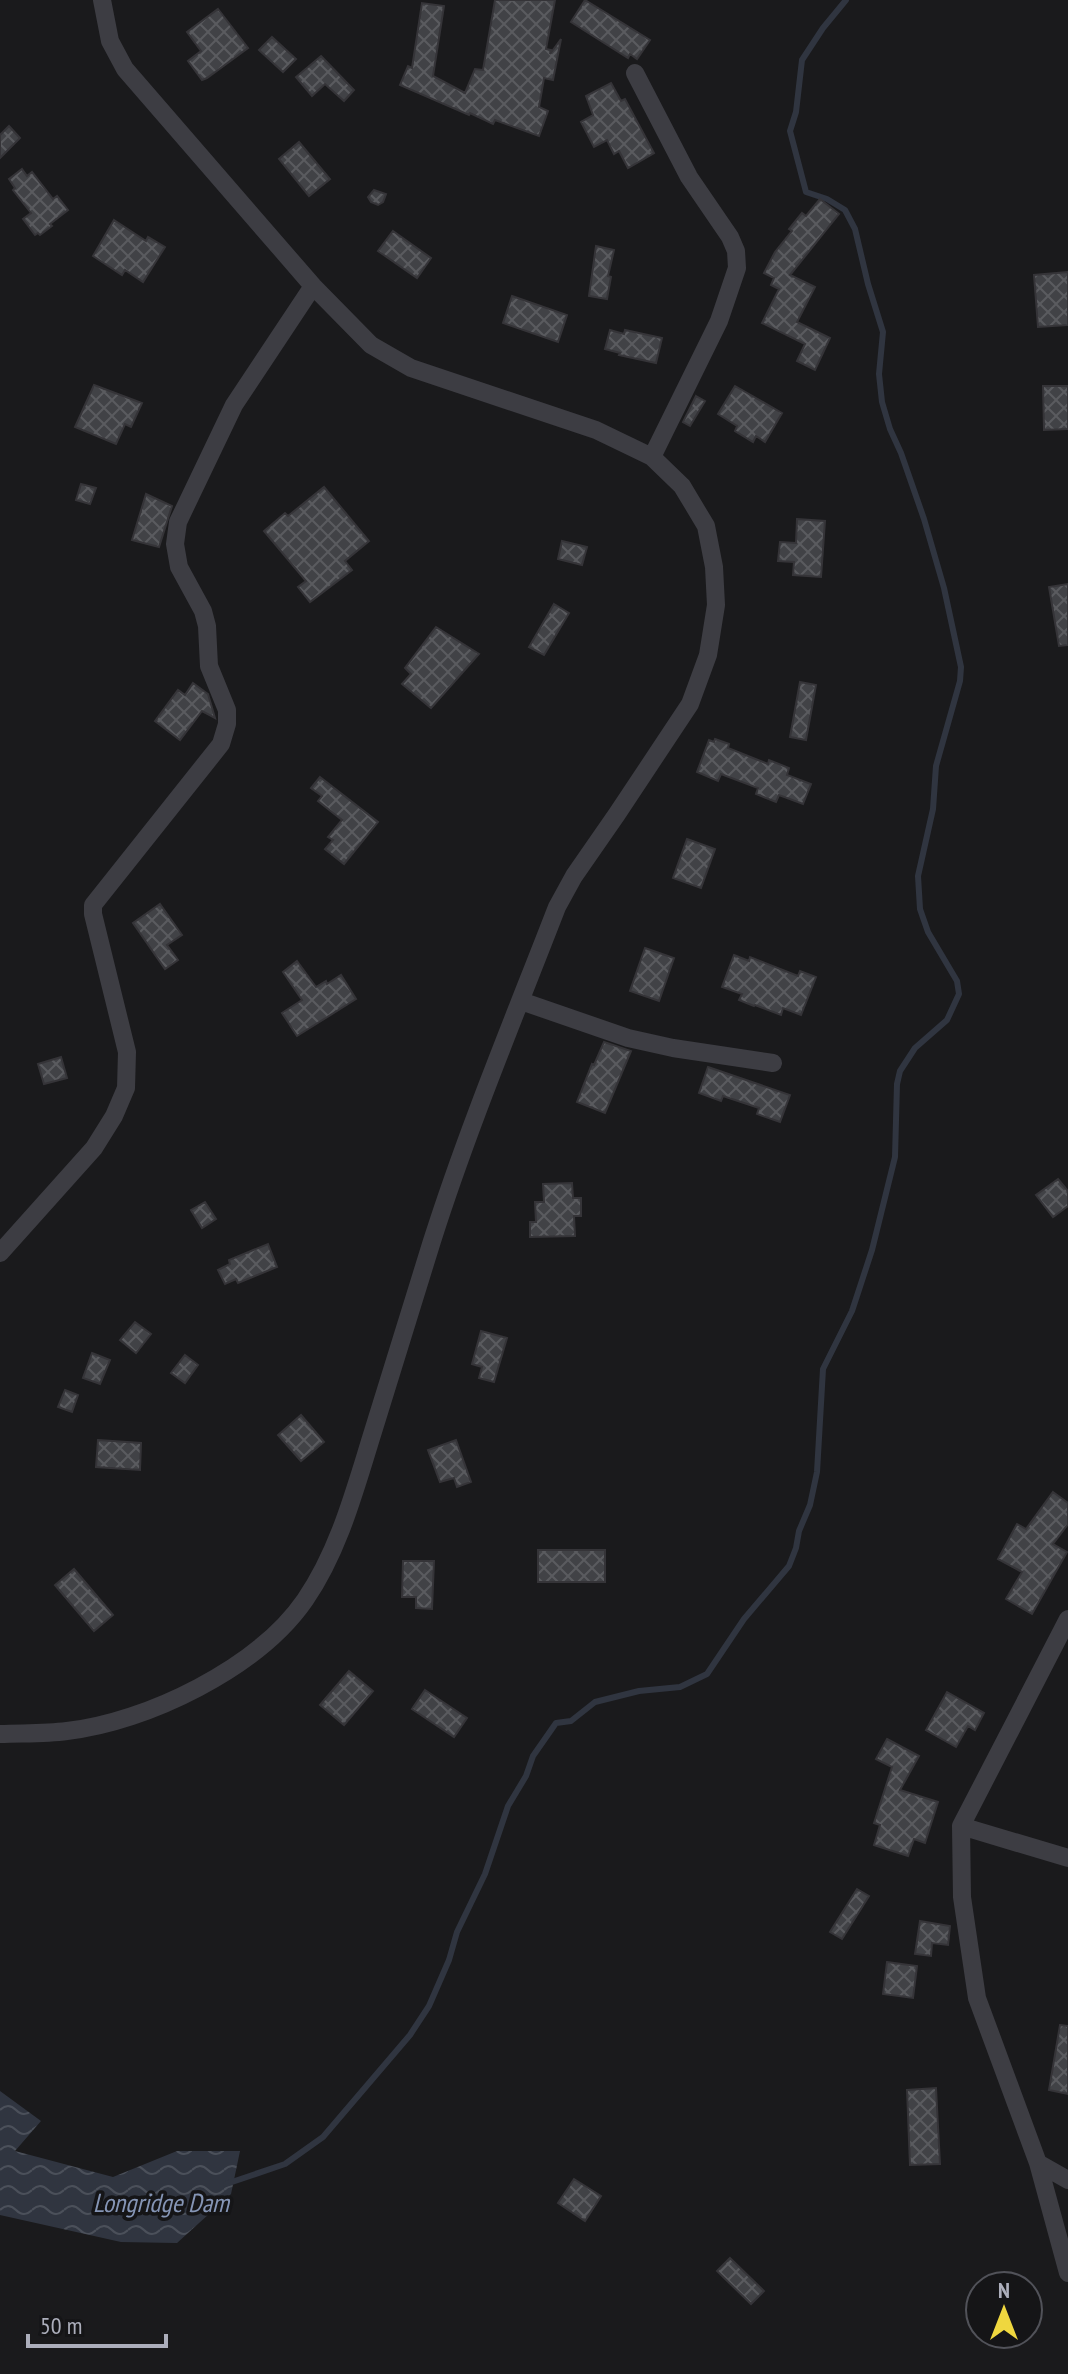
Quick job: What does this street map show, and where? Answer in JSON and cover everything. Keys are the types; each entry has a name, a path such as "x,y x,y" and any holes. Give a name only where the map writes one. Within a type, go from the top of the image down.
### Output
{"street":[{"path":"0,1734 67,1731 116,1721 172,1701 233,1667 270,1638 305,1601 335,1546 453,1174 557,907 574,876 690,704 708,655 716,605 714,567 706,526 682,486 652,457 596,430 411,368 371,345 313,286 125,69 110,41 102,0"},
{"path":"635,73 689,177 730,237 736,251 737,268 719,321 652,457"},
{"path":"0,1253 94,1148 114,1116 126,1088 127,1052 93,905 221,744 227,724 224,700 209,666 203,611 179,567 175,544 178,522 234,405 313,286"},
{"path":"521,1001 628,1038 773,1063"},
{"path":"1068,1619 961,1826 962,1897 977,1998 1038,2163 1068,2273"},
{"path":"961,1826 1068,1858"},
{"path":"1038,2163 1068,2180"}],"water":[{"name":"Longridge Dam","path":"0,2091 41,2121 15,2151 113,2177 177,2151 240,2151 231,2194 177,2243 121,2242 0,2215"}],"building":[{"path":"495,0 555,0 546,49 551,50 550,54 561,39 553,80 544,78 539,107 548,111 539,136 495,120 493,124 400,85 408,66 412,68 422,3 444,6 433,76 465,93 475,69 483,70"},
{"path":"585,0 650,40 637,59 630,54 628,58 571,22"},
{"path":"218,9 248,48 202,80 188,61 201,51 187,32"},
{"path":"272,37 296,59 283,72 259,50"},
{"path":"321,56 354,90 344,101 325,84 312,96 296,77"},
{"path":"611,83 621,101 625,99 654,153 628,168 619,151 614,154 607,140 594,147 581,122 593,115 586,96"},
{"path":"9,126 20,138 0,158 0,135"},
{"path":"299,142 330,179 309,196 279,159"},
{"path":"22,169 27,176 32,172 53,199 57,196 68,210 40,235 35,235 23,219 31,213 13,190 15,188 9,179"},
{"path":"374,190 386,194 378,205 368,197"},
{"path":"820,199 839,214 790,275 815,287 797,322 830,338 815,370 797,361 805,344 762,323 779,289 771,285 774,278 764,273 775,252 792,231 789,229 802,213 806,216"},
{"path":"114,220 146,241 148,237 165,247 143,282 125,270 122,275 93,256"},
{"path":"393,231 431,258 417,278 378,251"},
{"path":"596,246 614,250 607,299 589,296"},
{"path":"1068,272 1068,325 1038,327 1034,275"},
{"path":"512,296 567,315 558,342 503,323"},
{"path":"610,330 662,338 656,363 605,349"},
{"path":"94,385 142,403 131,427 125,424 116,444 75,427"},
{"path":"735,386 782,413 765,442 756,436 753,442 735,431 737,426 718,414"},
{"path":"1043,386 1068,386 1068,429 1044,430"},
{"path":"696,396 705,401 690,426 683,422"},
{"path":"81,484 96,488 90,504 76,500"},
{"path":"324,487 369,541 345,561 352,570 310,602 298,587 306,581 264,531"},
{"path":"146,494 172,506 159,547 132,540"},
{"path":"797,519 825,521 821,577 793,575 794,562 778,561 780,542 796,543"},
{"path":"562,541 587,547 582,565 558,559"},
{"path":"1068,584 1068,645 1059,646 1049,587"},
{"path":"554,604 569,613 544,655 529,647"},
{"path":"436,627 479,654 431,708 402,684 411,674 405,668"},
{"path":"800,682 816,685 806,740 790,737"},
{"path":"193,683 208,694 215,718 202,711 180,740 155,721 178,690 185,695"},
{"path":"715,739 729,744 728,748 768,764 769,760 789,768 787,775 811,784 803,804 779,795 776,802 756,794 758,788 721,774 718,781 697,772 709,740 714,742"},
{"path":"320,777 378,822 344,864 325,849 333,840 328,837 342,820 318,801 322,796 311,788"},
{"path":"687,839 715,849 701,888 673,878"},
{"path":"160,904 182,935 167,945 178,960 165,969 133,923"},
{"path":"645,948 674,958 659,1001 630,991"},
{"path":"734,955 749,961 750,957 798,976 800,971 816,977 801,1015 783,1008 781,1015 754,1006 739,1000 742,994 722,987"},
{"path":"297,961 316,987 341,975 356,999 297,1036 282,1013 302,1000 283,972"},
{"path":"604,1042 631,1051 605,1113 577,1102"},
{"path":"61,1057 67,1078 44,1084 38,1064"},
{"path":"708,1067 790,1095 780,1122 757,1114 759,1108 723,1096 721,1101 699,1093"},
{"path":"1058,1179 1068,1191 1068,1206 1053,1217 1036,1195"},
{"path":"572,1183 573,1198 581,1198 581,1216 574,1216 575,1236 530,1237 530,1222 536,1222 535,1202 544,1202 543,1184"},
{"path":"205,1202 216,1219 202,1228 191,1210"},
{"path":"268,1244 277,1267 238,1283 236,1279 225,1284 218,1270 230,1264 229,1260"},
{"path":"135,1322 151,1334 136,1353 120,1340"},
{"path":"481,1331 507,1338 494,1382 479,1378 482,1367 472,1364"},
{"path":"92,1353 110,1360 100,1384 83,1378"},
{"path":"185,1355 198,1365 185,1383 171,1373"},
{"path":"65,1390 78,1395 72,1412 58,1407"},
{"path":"301,1415 324,1442 301,1461 278,1435"},
{"path":"98,1440 141,1443 140,1470 96,1467"},
{"path":"456,1440 471,1482 457,1487 454,1478 440,1482 428,1450"},
{"path":"1053,1492 1068,1503 1068,1524 1053,1544 1067,1552 1032,1614 1006,1599 1022,1572 998,1559 1017,1524 1026,1529"},
{"path":"538,1550 605,1550 605,1582 538,1582"},
{"path":"403,1561 434,1561 432,1609 416,1608 416,1597 402,1597"},
{"path":"74,1569 113,1615 94,1631 55,1585"},
{"path":"349,1671 373,1691 344,1725 320,1705"},
{"path":"425,1690 467,1718 454,1737 412,1709"},
{"path":"947,1692 984,1713 975,1730 968,1726 956,1747 926,1730"},
{"path":"887,1739 919,1756 900,1790 938,1802 925,1843 914,1839 908,1856 874,1845 880,1825 874,1823 892,1767 876,1759"},
{"path":"857,1889 869,1896 842,1939 830,1932"},
{"path":"920,1921 950,1926 948,1945 932,1943 931,1956 915,1954"},
{"path":"887,1962 917,1966 913,1998 883,1994"},
{"path":"1060,2025 1068,2026 1068,2094 1049,2090"},
{"path":"936,2088 940,2164 910,2165 907,2090"},
{"path":"574,2179 601,2196 585,2221 558,2203"},
{"path":"730,2258 764,2291 751,2304 717,2271"}],"waterway":[{"path":"226,2184 285,2164 323,2137 410,2035 429,2006 449,1960 457,1932 485,1874 508,1806 526,1776 533,1756 556,1723 571,1721 595,1702 639,1691 680,1687 707,1674 744,1619 789,1566 810,1505 817,1472 823,1369 852,1311 872,1250 895,1157 900,1071 915,1048 947,1020 959,994 957,981 928,932 920,909 918,876 933,809 936,766 960,681 961,667 944,588 924,519 882,402 879,374 883,332 855,229 845,210 827,199 806,192 790,131 796,112 802,60 846,0"}]}
